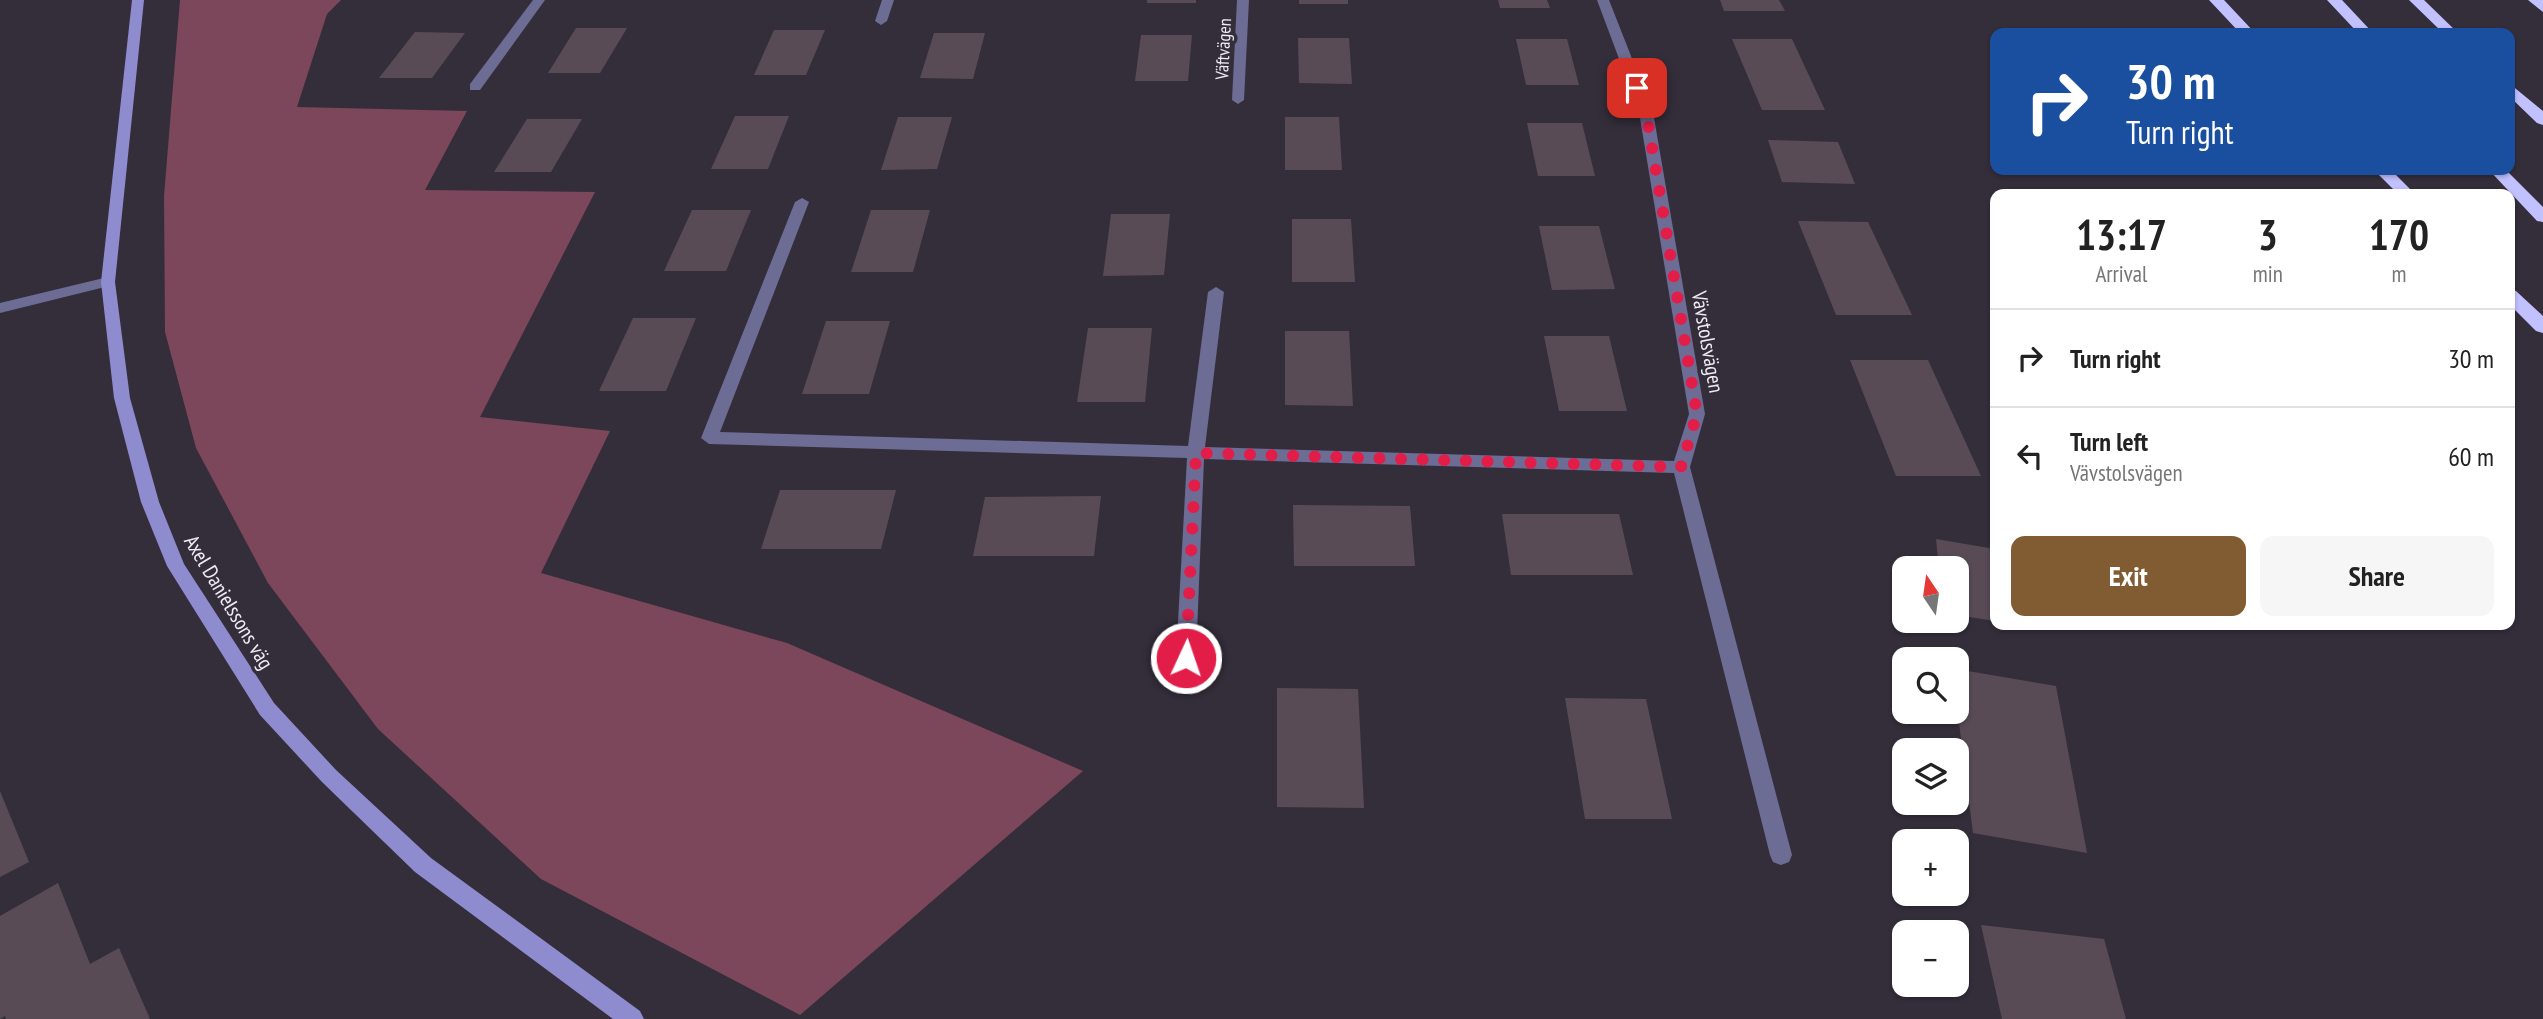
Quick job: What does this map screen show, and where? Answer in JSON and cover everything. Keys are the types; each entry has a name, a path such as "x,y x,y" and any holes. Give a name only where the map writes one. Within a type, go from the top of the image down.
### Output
{"highway":[{"path":"2216,0 2243,28"},
{"path":"2334,0 2361,28"},
{"path":"2416,0 2446,28"},
{"path":"2535,0 2543,8"},
{"path":"2515,94 2543,120"},
{"path":"2387,175 2402,189"},
{"path":"2502,175 2543,217"},
{"path":"2515,300 2543,327"}],"street":[{"path":"475,87 539,0"},
{"path":"881,21 888,0"},
{"name":"Väftvägen","path":"1238,100 1243,0"},
{"name":"Vävstolsvägen","path":"1603,0 1646,112 1697,414 1681,467"},
{"name":"Axel Danielssons väg","path":"138,1 108,282 122,398 150,502 176,566 267,709 329,776 423,865 632,1019"},
{"path":"802,202 709,438 1681,467 1781,855"},
{"path":"0,308 108,282"},
{"path":"1186,658 1196,453 1216,292"}],"shaded area":[{"path":"180,0 341,0 327,14 297,107 467,111 425,190 595,192 480,417 610,431 541,573 787,643 1083,771 800,1015 541,879 378,729 268,583 196,448 165,332 164,196"}],"building":[{"path":"1147,0 1196,0 1196,3 1147,3"},
{"path":"1299,0 1348,0 1348,4 1299,4"},
{"path":"1498,0 1547,0 1550,8 1500,8"},
{"path":"1720,0 1779,0 1785,11 1724,11"},
{"path":"576,28 627,28 600,73 548,73"},
{"path":"774,30 825,30 806,75 754,75"},
{"path":"415,32 465,33 432,78 379,78"},
{"path":"934,33 985,33 973,79 920,78"},
{"path":"1141,35 1192,35 1188,81 1135,81"},
{"path":"1298,38 1349,38 1352,84 1299,83"},
{"path":"1516,39 1567,39 1579,85 1526,85"},
{"path":"1732,39 1792,39 1825,110 1762,110"},
{"path":"735,116 789,116 768,169 711,169"},
{"path":"898,117 952,117 937,169 881,170"},
{"path":"1285,117 1339,117 1342,170 1285,170"},
{"path":"527,119 582,119 551,172 494,172"},
{"path":"1527,123 1582,123 1595,176 1538,176"},
{"path":"1768,140 1838,142 1855,184 1782,182"},
{"path":"692,210 751,210 726,271 664,271"},
{"path":"871,210 930,210 913,272 851,272"},
{"path":"1111,214 1170,214 1164,275 1103,276"},
{"path":"1292,219 1351,219 1355,282 1292,282"},
{"path":"1798,221 1868,222 1912,315 1836,315"},
{"path":"1539,226 1599,226 1615,289 1552,290"},
{"path":"633,318 696,318 666,391 599,391"},
{"path":"826,321 890,321 869,394 802,394"},
{"path":"1088,328 1152,328 1145,402 1077,402"},
{"path":"1285,331 1349,331 1353,406 1285,405"},
{"path":"1544,336 1609,336 1627,411 1559,411"},
{"path":"1850,360 1928,360 1981,476 1896,476"},
{"path":"780,490 896,490 881,549 761,549"},
{"path":"1101,496 1094,556 973,556 985,497"},
{"path":"1293,505 1410,506 1415,566 1294,566"},
{"path":"1502,514 1619,514 1633,575 1511,575"},
{"path":"1936,539 1990,548 1990,620 1969,617 1969,556 1938,556"},
{"path":"1969,671 2056,686 2087,853 1973,833 1969,801 1969,738 1961,738 1959,724 1969,724"},
{"path":"1277,688 1358,689 1364,808 1277,807"},
{"path":"1565,698 1646,699 1672,819 1585,819"},
{"path":"0,791 29,862 0,877"},
{"path":"58,883 90,964 119,948 150,1019 6,1019 5,1016 0,1019 0,916"},
{"path":"1981,925 2104,939 2126,1019 2002,1019"}],"route":[{"path":"1186,658 1196,453 1681,467 1697,414 1646,112 1637,88"}]}
